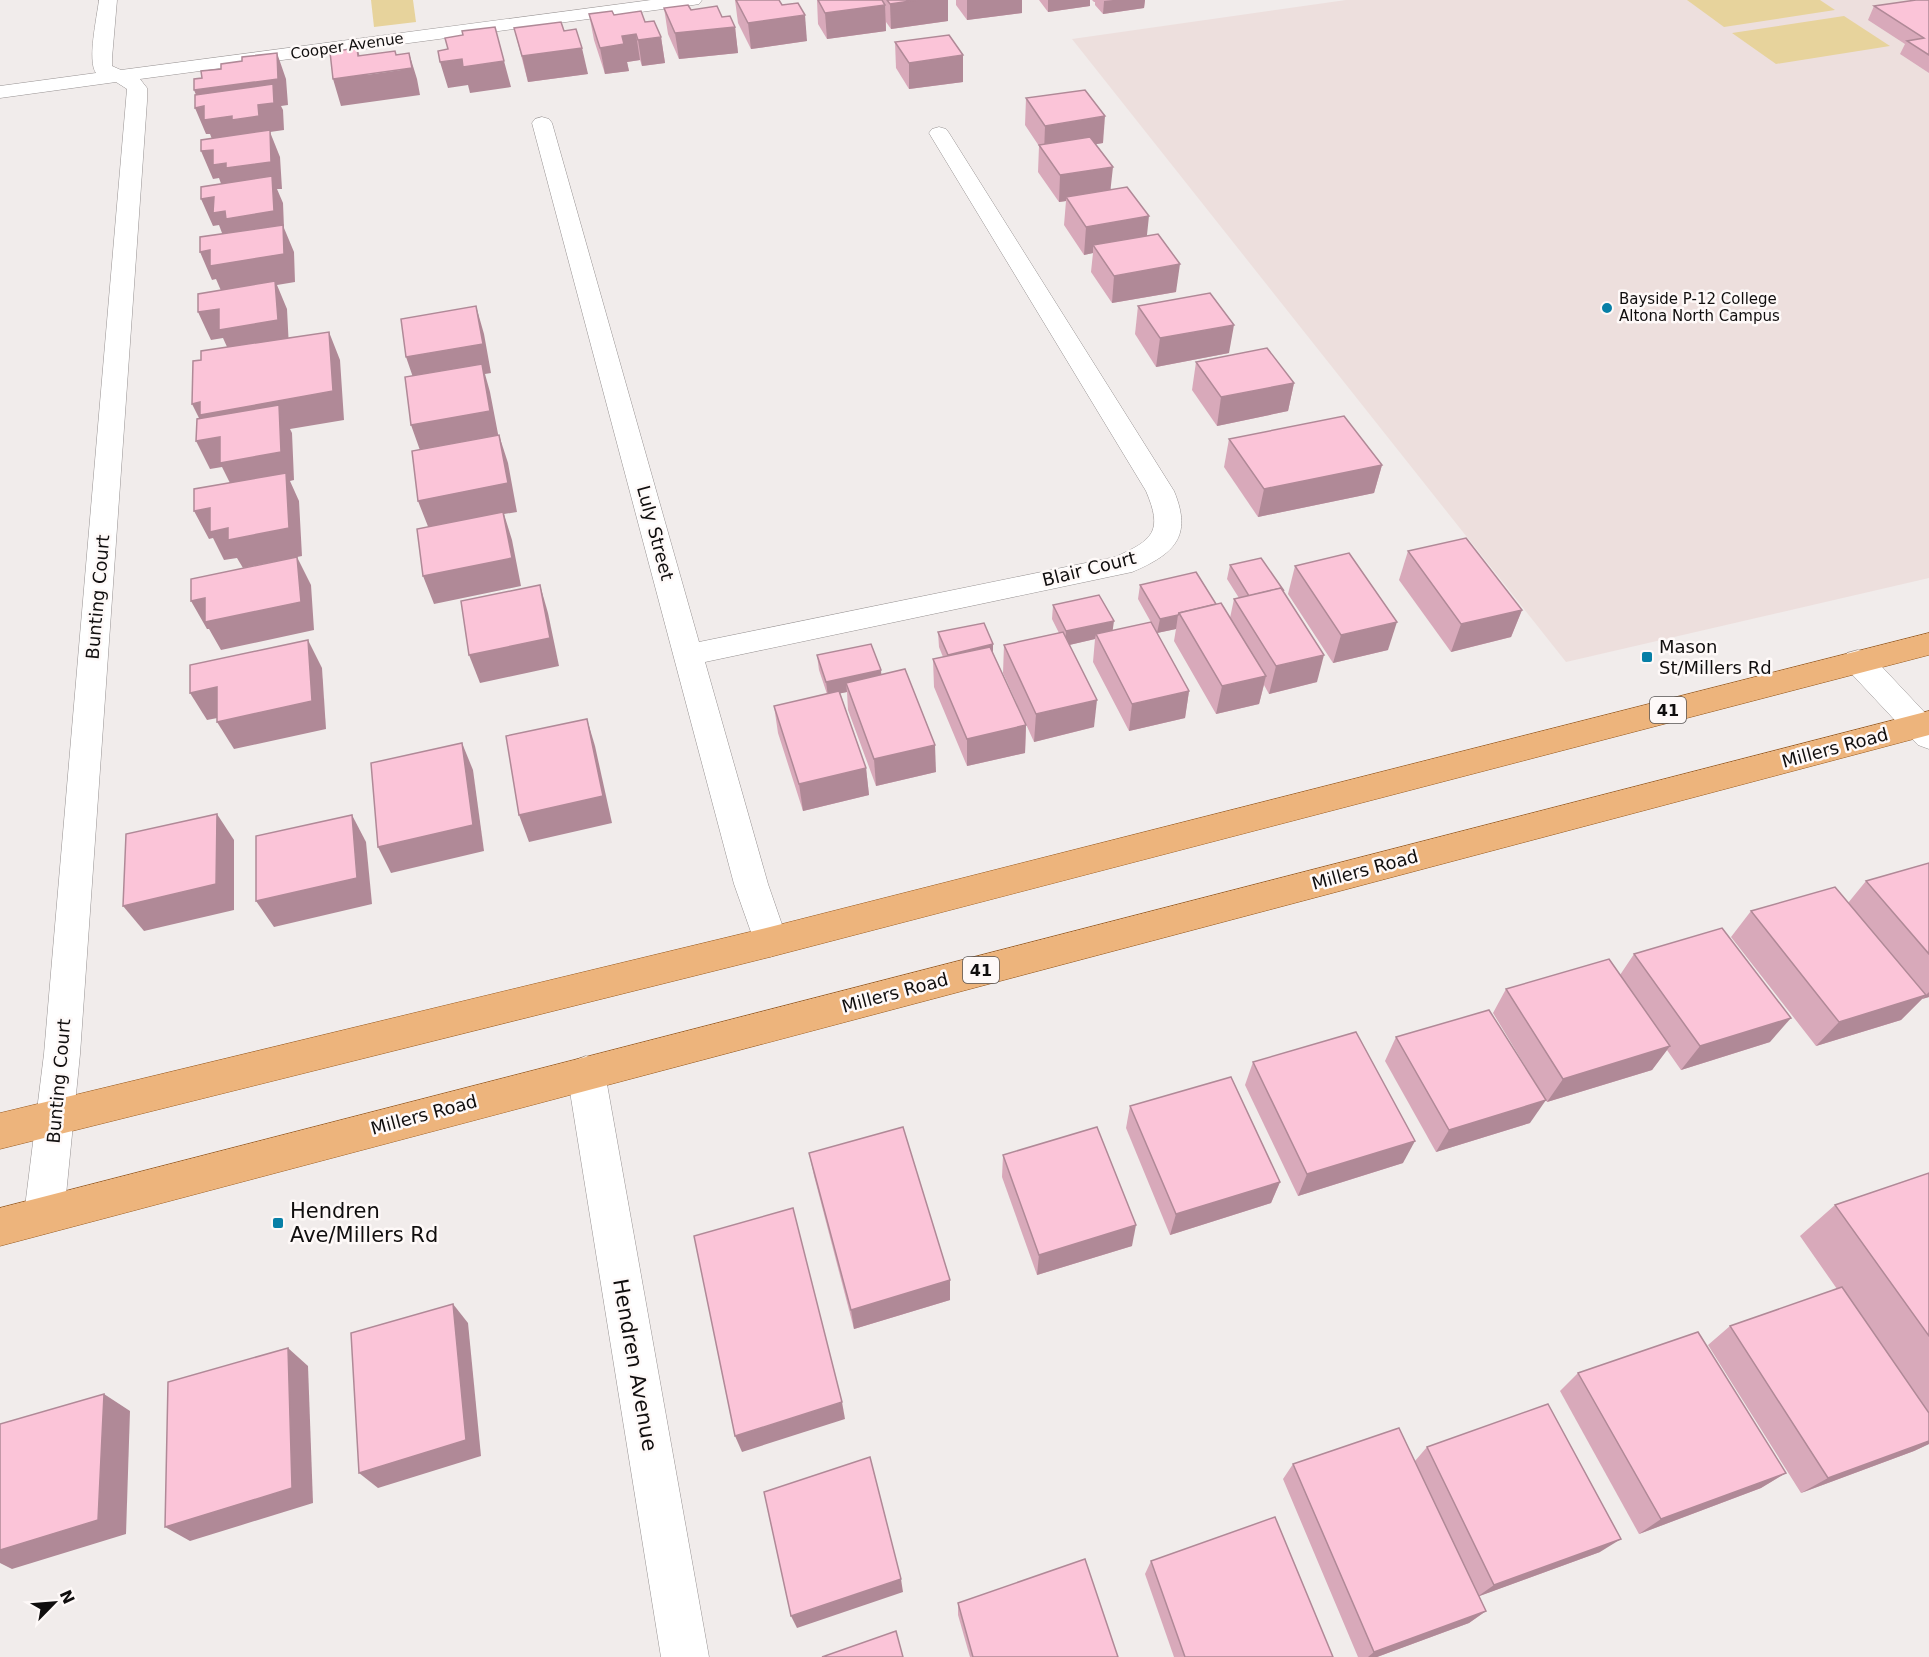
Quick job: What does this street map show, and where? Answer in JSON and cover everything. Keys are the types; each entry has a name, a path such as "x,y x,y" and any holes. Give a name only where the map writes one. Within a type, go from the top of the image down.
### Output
{"main road":[{"name":"41","path":"0,1131 770,942 1858,661 1927,647"},
{"name":"Millers Road","path":"0,1227 586,1073 1926,729"}],"street":[{"name":"Bunting Court","path":"44,1215 56,1117 137,101 137,88 132,83 103,69 108,0"},
{"name":"Cooper Avenue","path":"0,92 693,0"},
{"name":"Luly Street","path":"542,123 751,884 770,942"},
{"name":"Blair Court","path":"689,655 1122,565 1150,553 1165,537 1169,517 1160,491 939,133"},
{"path":"1858,661 1926,729"},
{"name":"Hendren Avenue","path":"586,1073 685,1657"}],"shaded area":[{"path":"371,0 413,0 416,22 374,27"},
{"name":"Bayside P-12 College Altona North Campus","path":"1346,0 1929,0 1929,578 1566,662 1072,39"},
{"path":"1687,0 1820,0 1835,10 1724,27"},
{"path":"1844,16 1890,46 1776,64 1732,33"}],"building":[{"path":"736,0 779,0 782,5 798,3 805,15 748,23"},
{"path":"818,0 882,0 885,5 825,13"},
{"path":"887,0 917,0 890,4"},
{"path":"1929,0 1929,55 1907,41 1924,38 1874,6"},
{"path":"688,5 691,10 717,6 722,17 730,16 735,27 675,33 664,8"},
{"path":"612,11 614,15 641,11 645,22 654,21 661,37 638,40 636,34 622,36 624,44 600,48 589,14"},
{"path":"561,22 564,31 576,29 582,48 522,56 514,28"},
{"path":"495,27 504,61 463,67 462,59 440,62 438,51 448,49 445,38 463,35 462,31"},
{"path":"949,35 963,55 909,63 895,42"},
{"path":"357,48 358,56 395,51 396,55 409,53 412,68 333,79 330,52"},
{"path":"277,53 278,79 194,90 194,79 202,78 201,71 221,69 221,64 242,61 242,57"},
{"path":"273,84 274,103 258,105 259,116 232,120 232,116 204,120 204,106 195,108 195,95"},
{"path":"1085,90 1105,116 1045,126 1026,98"},
{"path":"270,130 271,162 226,168 226,163 213,165 213,150 201,151 201,140"},
{"path":"1090,137 1113,167 1060,175 1039,145"},
{"path":"272,176 274,211 226,219 225,211 213,213 214,197 201,199 201,187"},
{"path":"1127,187 1149,216 1086,227 1066,197"},
{"path":"283,225 284,254 210,266 210,250 200,252 200,237"},
{"path":"1158,234 1180,264 1114,276 1093,245"},
{"path":"275,281 278,320 219,330 219,309 198,312 198,294"},
{"path":"1210,293 1234,325 1160,338 1138,306"},
{"path":"476,306 483,344 406,357 401,319"},
{"path":"329,332 333,391 200,415 200,402 192,404 193,361 201,360 201,351"},
{"path":"1267,348 1294,383 1221,397 1196,362"},
{"path":"482,364 490,411 411,425 405,377"},
{"path":"279,405 281,452 220,463 220,437 196,441 197,419"},
{"path":"1344,416 1382,465 1264,489 1229,439"},
{"path":"499,435 508,483 418,501 412,451"},
{"path":"286,473 289,528 228,540 228,528 210,532 210,508 194,511 194,489"},
{"path":"503,512 512,558 423,576 417,529"},
{"path":"1466,538 1522,610 1461,624 1408,551"},
{"path":"1349,553 1397,622 1341,635 1295,566"},
{"path":"297,557 301,602 205,622 205,598 191,601 191,579"},
{"path":"1261,558 1284,591 1281,588 1249,596 1230,565"},
{"path":"1196,572 1216,604 1160,619 1140,585"},
{"path":"540,585 550,638 469,655 461,601"},
{"path":"1281,588 1324,655 1276,666 1234,599"},
{"path":"1099,595 1114,621 1066,631 1053,605"},
{"path":"1221,603 1266,676 1222,686 1179,613"},
{"path":"1151,622 1189,691 1132,704 1096,634"},
{"path":"984,623 993,644 948,655 938,632"},
{"path":"1063,632 1097,700 1036,714 1004,645"},
{"path":"308,640 312,701 217,722 217,687 190,693 190,665"},
{"path":"871,644 881,670 826,682 817,655"},
{"path":"990,647 1026,725 967,739 933,659"},
{"path":"905,669 935,745 874,759 846,683"},
{"path":"839,691 866,768 799,784 774,706"},
{"path":"587,719 603,796 519,815 506,736"},
{"path":"462,743 473,825 378,847 371,763"},
{"path":"217,814 216,884 123,906 126,834"},
{"path":"352,815 357,878 256,901 256,836"},
{"path":"1929,863 1929,954 1866,881"},
{"path":"1835,887 1926,995 1839,1022 1751,911"},
{"path":"1722,928 1791,1018 1700,1046 1634,954"},
{"path":"1609,959 1670,1046 1563,1079 1506,989"},
{"path":"1489,1010 1546,1100 1449,1130 1396,1037"},
{"path":"1356,1032 1415,1141 1307,1174 1253,1062"},
{"path":"1231,1077 1280,1182 1176,1214 1130,1106"},
{"path":"903,1127 950,1280 851,1310 809,1153"},
{"path":"1097,1127 1136,1225 1039,1255 1003,1155"},
{"path":"1929,1173 1929,1336 1835,1205"},
{"path":"793,1208 842,1402 735,1436 694,1236"},
{"path":"1842,1287 1929,1413 1929,1441 1828,1478 1730,1326"},
{"path":"453,1304 466,1440 359,1473 351,1333"},
{"path":"1698,1332 1786,1473 1661,1519 1578,1373"},
{"path":"288,1348 292,1488 165,1527 168,1382"},
{"path":"104,1394 98,1520 0,1550 0,1424"},
{"path":"1548,1404 1621,1539 1494,1585 1427,1447"},
{"path":"1399,1428 1486,1611 1374,1652 1293,1464"},
{"path":"870,1457 901,1579 791,1616 764,1492"},
{"path":"1275,1517 1333,1657 1185,1657 1151,1561"},
{"path":"1085,1559 1118,1657 973,1657 958,1603"},
{"path":"896,1631 903,1657 822,1657"}],"place":[{"name":"Bayside P-12 College Altona North Campus","path":"1607,308"},
{"name":"Mason St/Millers Rd","path":"1647,657"},
{"name":"Hendren Ave/Millers Rd","path":"278,1223"}]}
